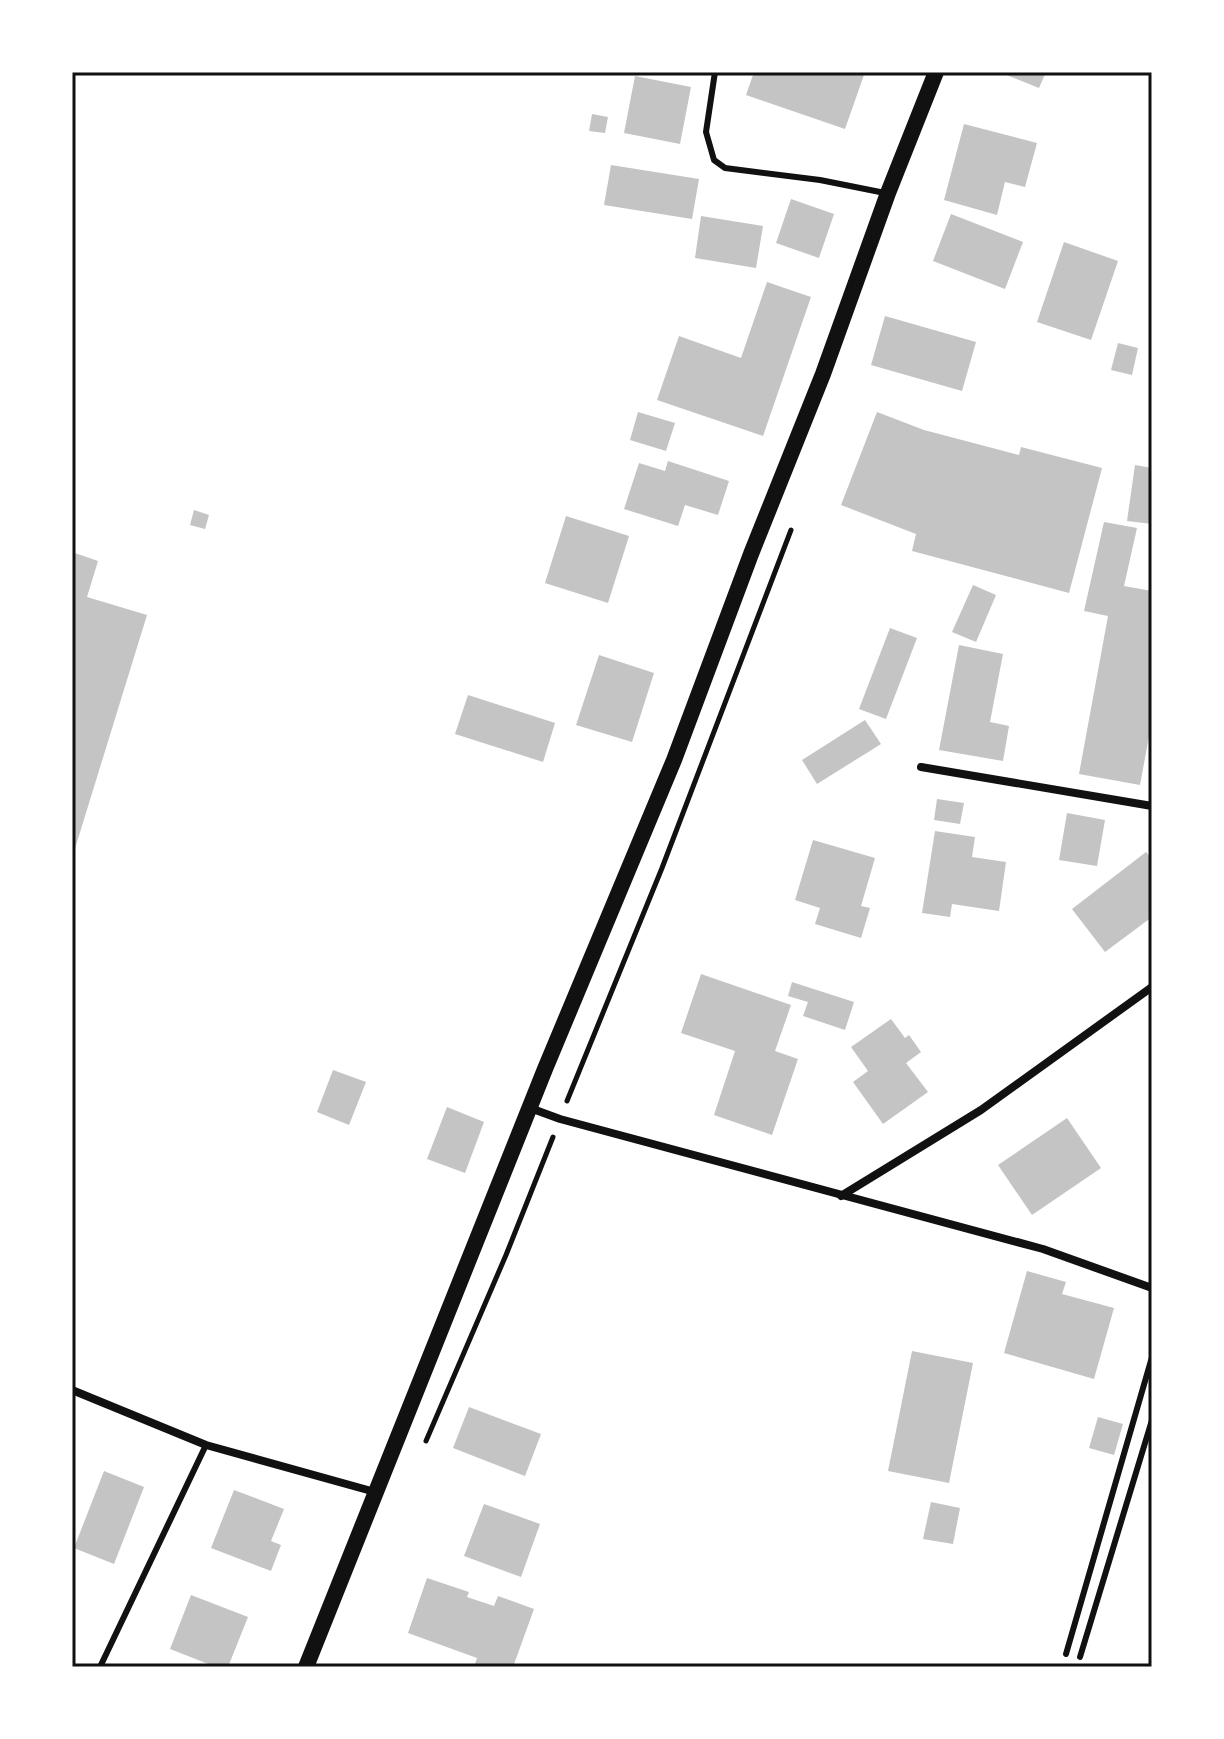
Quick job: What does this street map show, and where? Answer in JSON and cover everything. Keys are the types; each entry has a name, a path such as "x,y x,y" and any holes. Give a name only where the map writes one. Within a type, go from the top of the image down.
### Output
{"main road":[{"path":"306,1667 530,1108 674,760 936,72"}],"street":[{"path":"921,767 1152,806"},
{"path":"841,1196 981,1110 1152,987"},
{"path":"530,1108 560,1119 1043,1249 1152,1288"},
{"path":"72,1390 206,1445 376,1493"}],"lane":[{"path":"715,72 706,132 714,160 725,168 820,180 888,193"},
{"path":"1066,1654 1152,1357"},
{"path":"1080,1657 1152,1420"},
{"path":"100,1667 206,1445"}],"building":[{"path":"754,72 865,72 845,129 746,95"},
{"path":"999,72 1046,72 1039,88"},
{"path":"635,76 691,87 680,144 624,133"},
{"path":"592,114 608,117 605,133 589,131"},
{"path":"964,124 1037,143 1025,187 1005,182 997,215 944,200"},
{"path":"611,165 699,179 692,219 604,205"},
{"path":"791,199 834,214 819,258 776,243"},
{"path":"951,214 1023,242 1005,289 933,261"},
{"path":"701,216 763,226 756,268 695,258"},
{"path":"1064,242 1118,261 1091,340 1037,322"},
{"path":"767,282 811,297 763,436 657,400 679,336 741,358"},
{"path":"885,316 976,342 962,391 871,365"},
{"path":"1118,343 1138,348 1132,375 1111,370"},
{"path":"638,412 675,423 666,451 630,440"},
{"path":"877,412 924,430 1019,455 1021,447 1102,468 1069,593 912,551 916,534 841,505"},
{"path":"668,461 729,481 718,515 685,505 678,526 624,509 639,463 665,471"},
{"path":"1135,465 1152,468 1152,524 1127,521"},
{"path":"194,510 209,515 205,529 190,525"},
{"path":"566,516 629,536 608,603 545,583"},
{"path":"1104,522 1137,528 1124,586 1152,591 1152,720 1140,785 1079,774 1108,616 1084,611"},
{"path":"72,552 98,561 87,597 147,615 73,855"},
{"path":"973,585 996,595 976,642 952,632"},
{"path":"890,628 917,638 886,719 859,709"},
{"path":"959,645 1003,654 990,722 1009,726 1003,761 939,750"},
{"path":"599,655 654,673 632,742 576,725"},
{"path":"468,695 555,723 543,762 455,734"},
{"path":"865,720 881,744 817,784 802,760"},
{"path":"937,799 964,803 960,824 934,820"},
{"path":"1067,813 1105,820 1097,866 1059,860"},
{"path":"935,831 975,837 972,857 1006,862 999,911 952,904 950,917 922,913"},
{"path":"813,840 875,858 861,906 870,908 861,938 815,924 820,908 795,900"},
{"path":"1146,852 1152,859 1152,917 1105,952 1072,909"},
{"path":"701,974 791,1005 775,1051 798,1059 772,1135 714,1115 735,1051 681,1033"},
{"path":"792,982 854,1002 845,1030 803,1016 808,1002 788,996"},
{"path":"891,1019 905,1038 909,1035 921,1052 906,1063 928,1092 883,1124 853,1082 868,1071 851,1047"},
{"path":"333,1070 366,1082 349,1125 317,1112"},
{"path":"447,1107 484,1122 465,1173 427,1159"},
{"path":"1067,1118 1101,1168 1032,1215 998,1165"},
{"path":"1027,1271 1066,1282 1062,1294 1114,1308 1094,1379 1004,1353"},
{"path":"912,1351 973,1363 949,1483 888,1471"},
{"path":"469,1407 541,1434 525,1476 453,1448"},
{"path":"1098,1417 1123,1424 1114,1455 1089,1448"},
{"path":"104,1471 144,1487 114,1564 74,1548"},
{"path":"234,1490 284,1509 271,1541 281,1545 271,1571 211,1548"},
{"path":"931,1502 960,1508 953,1544 923,1539"},
{"path":"484,1504 540,1524 521,1577 464,1556"},
{"path":"427,1578 469,1592 467,1597 494,1606 498,1596 534,1609 513,1667 474,1667 477,1658 408,1633"},
{"path":"191,1595 248,1617 228,1667 216,1667 170,1649"}]}
